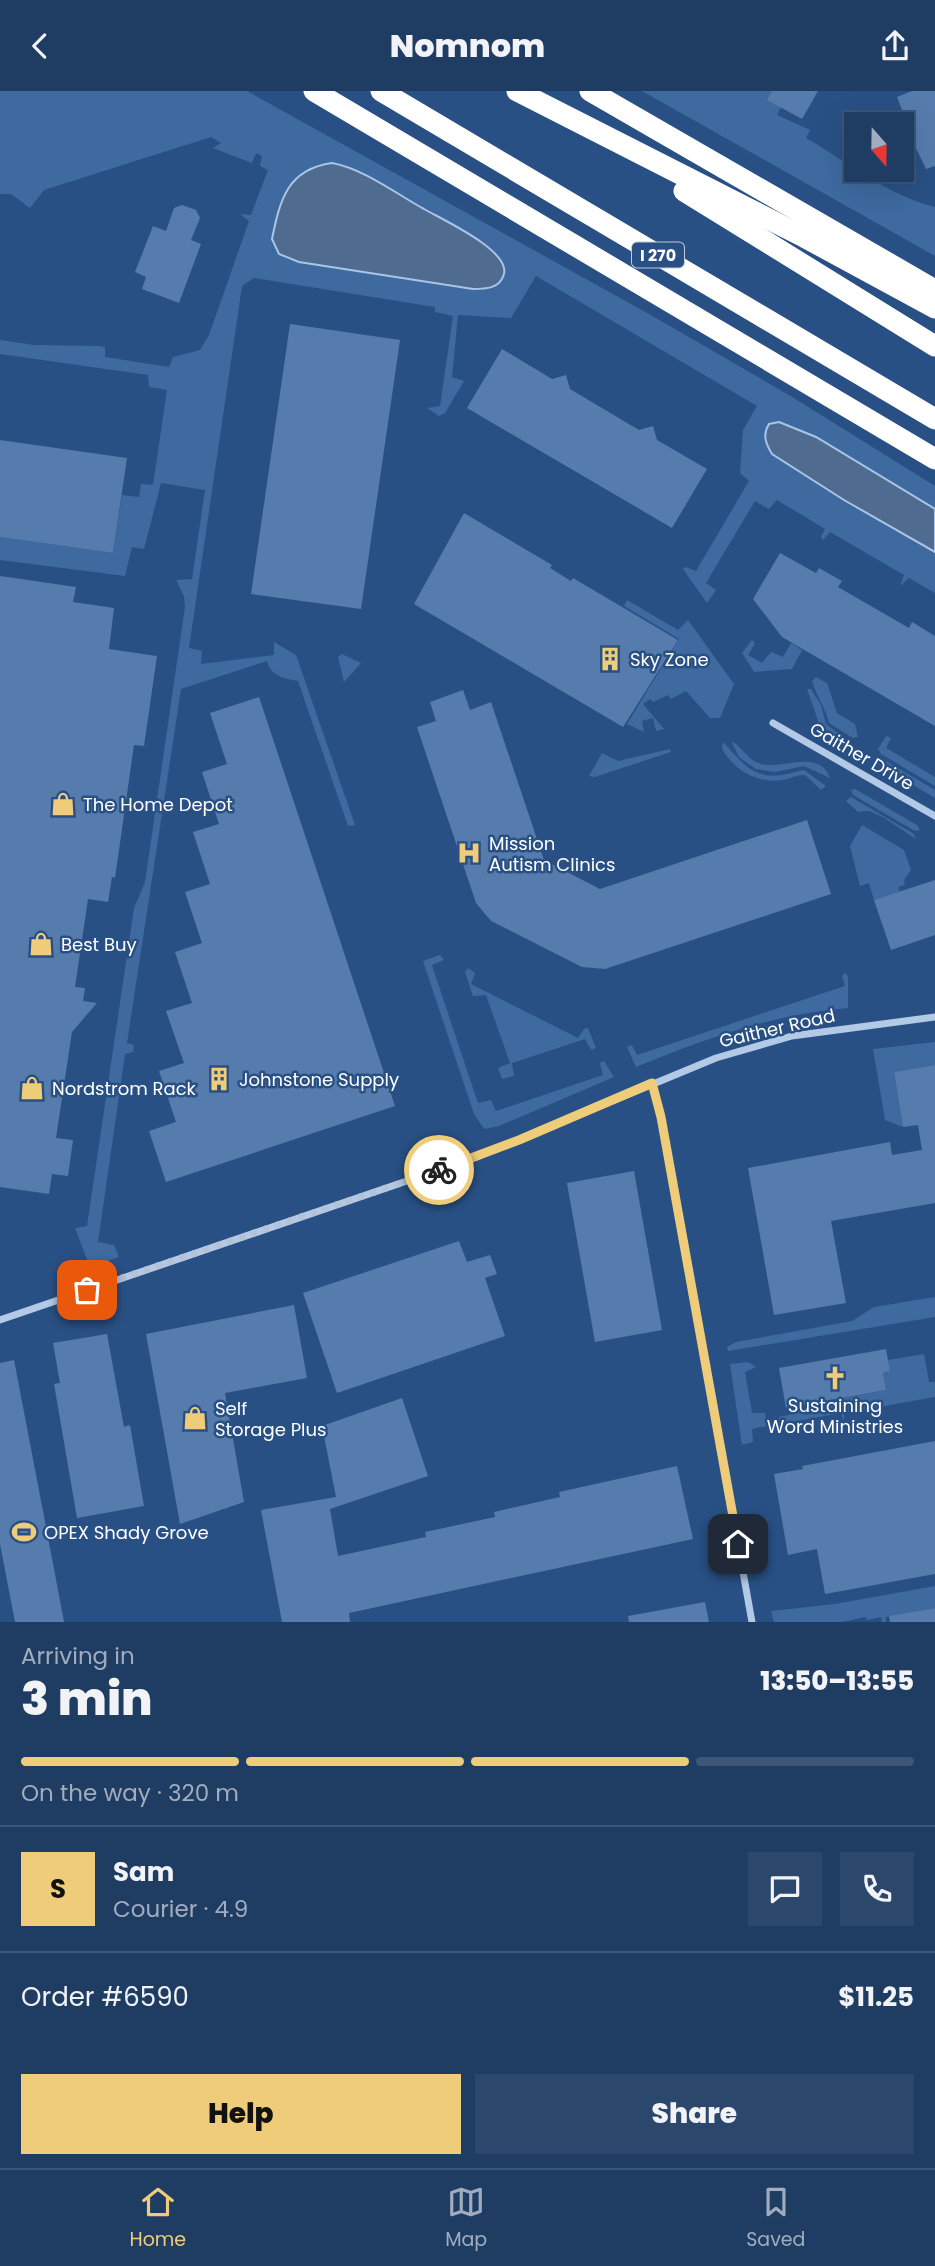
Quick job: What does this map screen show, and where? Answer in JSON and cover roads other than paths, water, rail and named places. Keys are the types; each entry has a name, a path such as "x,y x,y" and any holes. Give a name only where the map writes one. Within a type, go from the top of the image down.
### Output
{"highway":[{"path":"295,91 387,134"},
{"name":"I 270","path":"314,91 935,459"},
{"name":"I 270","path":"382,91 935,419"},
{"path":"517,91 569,120 935,346"},
{"path":"590,91 935,290"},
{"path":"569,120 803,237 935,308"}],"street":[{"name":"Gaither Drive","path":"773,723 935,816"},
{"name":"Gaither Road","path":"0,1320 477,1157 716,1058 792,1036 935,1017"},
{"path":"652,1083 664,1130 752,1622"}],"place":[{"name":"Sky Zone","path":"610,659"},
{"name":"The Home Depot","path":"63,804"},
{"name":"Mission Autism Clinics","path":"469,853"},
{"name":"Best Buy","path":"41,944"},
{"name":"Johnstone Supply","path":"219,1079"},
{"name":"Nordstrom Rack","path":"32,1088"},
{"name":"Sustaining Word Ministries","path":"835,1378"},
{"name":"Self Storage Plus","path":"195,1418"},
{"name":"OPEX Shady Grove","path":"24,1532"}]}
